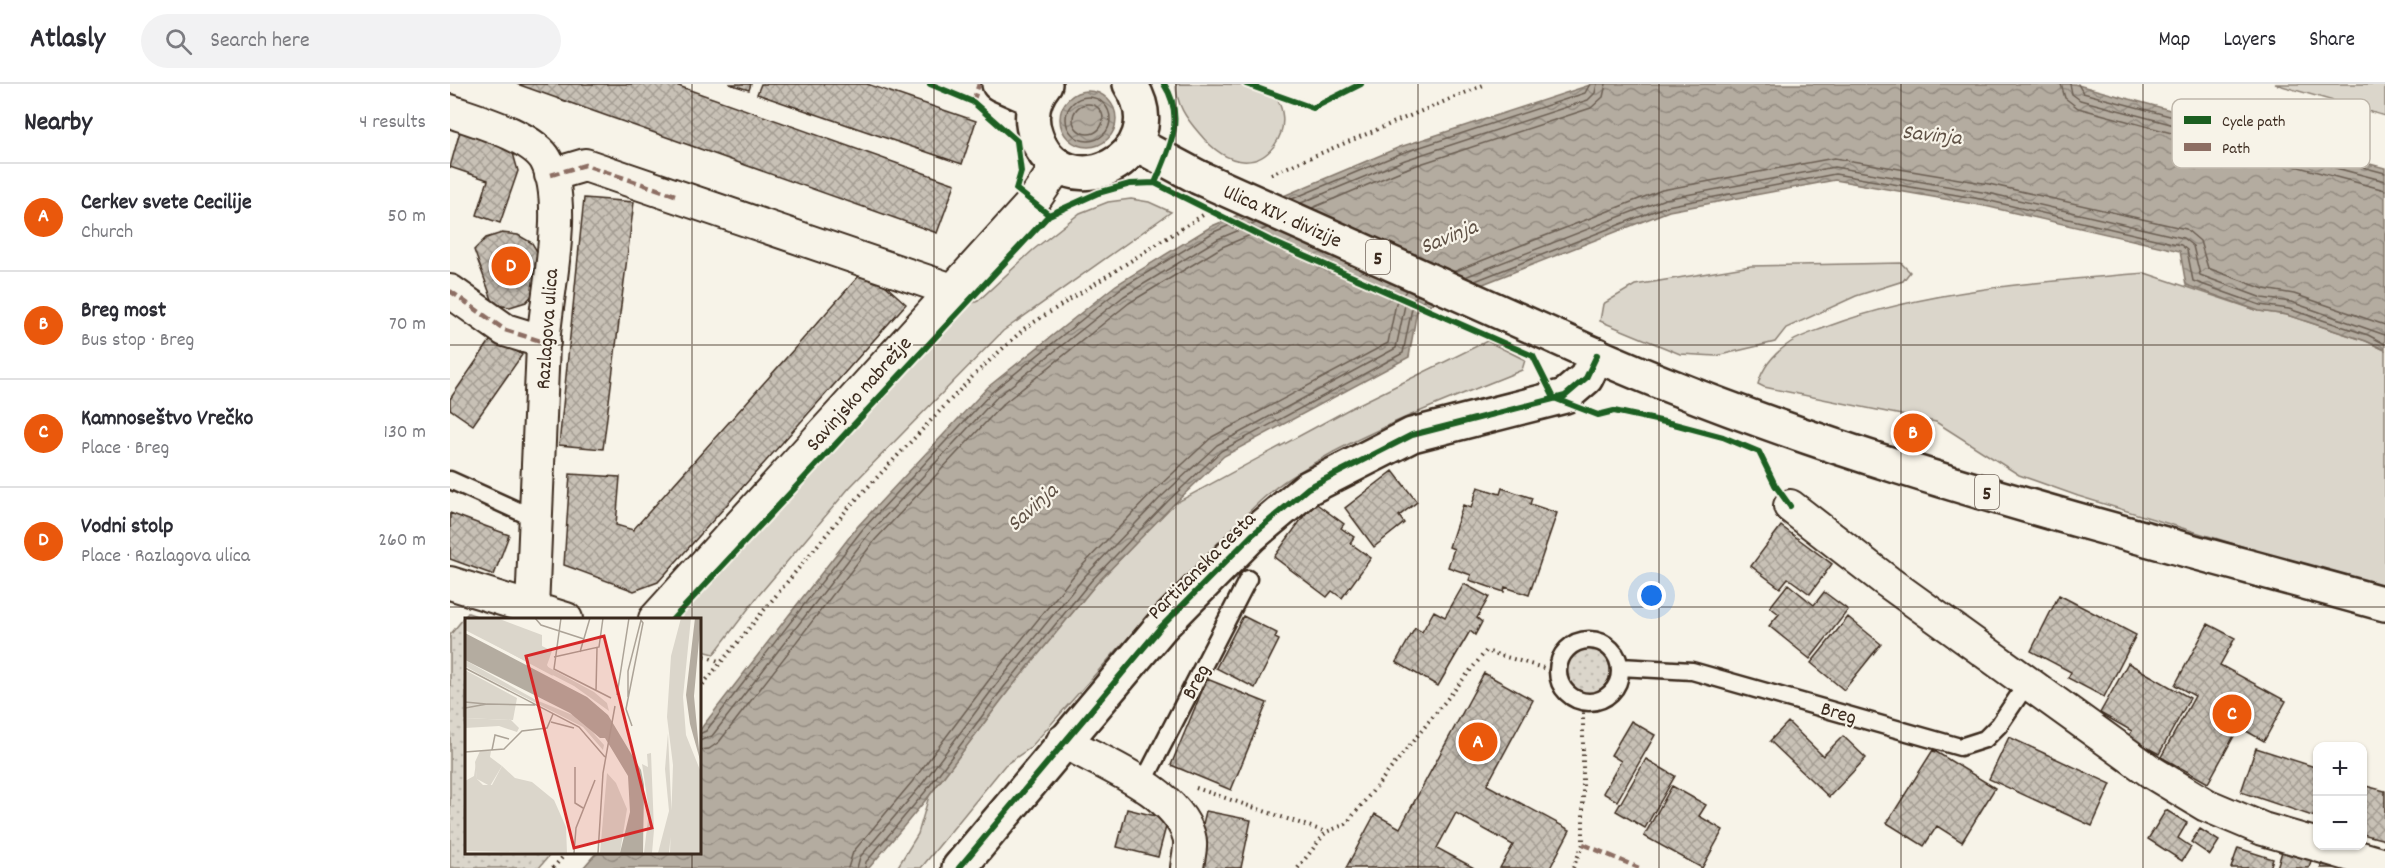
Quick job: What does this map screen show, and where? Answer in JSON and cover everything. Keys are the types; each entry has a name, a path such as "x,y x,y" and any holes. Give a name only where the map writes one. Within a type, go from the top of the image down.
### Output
{"main road":[{"path":"999,84 1040,92 1033,130 1046,156 1058,165 1074,172 1093,173 1110,169 1125,158 1136,144 1141,128 1142,111 1137,95 1130,84"},
{"name":"Ulica XIV. divizije","path":"1136,144 1199,191 1596,355"},
{"name":"5","path":"1596,355 1748,415 1905,467 2385,604"},
{"name":"Partizanska cesta","path":"960,868 1063,741 1161,627 1252,535 1308,488 1412,435 1565,396 1586,378 1596,355"}],"street":[{"name":"Razlagova ulica","path":"450,111 503,131 532,146 546,158 557,191 544,342 532,609"},
{"path":"551,175 585,165 952,290"},
{"name":"Savinjsko nabrežje","path":"656,618 1033,202 1058,165"},
{"path":"450,291 505,330 544,342"},
{"path":"1790,506 1888,582 2153,773 2206,805 2263,829 2313,843"},
{"path":"450,583 563,618"},
{"path":"1063,741 1143,783 1179,813 1190,838 1187,868"},
{"path":"2336,850 2385,865"}],"lane":[{"path":"450,480 536,519"},
{"name":"Breg","path":"1143,783 1248,579"},
{"path":"1589,639 1606,644 1616,655 1620,667 1615,688 1601,700 1583,702 1574,699 1561,686 1557,672 1562,654 1574,642 1589,639"},
{"name":"Breg","path":"1620,667 1692,671 1960,747 1985,739 1999,725 2028,682"}],"path":[{"path":"1263,178 1281,167 1486,84"},
{"path":"700,688 849,507 974,375 1017,336 1210,211 1199,191"},
{"path":"1299,868 1326,832 1346,824 1486,651 1557,672"},
{"path":"700,654 721,662"},
{"path":"1573,868 1583,844 1583,702"},
{"path":"1194,787 1326,832"},
{"path":"553,868 566,853"}],"shaded area":[{"path":"1176,84 1258,85 1275,97 1282,113 1281,130 1274,146 1261,157 1243,161 1222,154 1199,133 1186,116 1178,98"},
{"path":"2275,84 2385,84 2385,116 2370,112 2370,99 2327,99"},
{"path":"1131,199 1149,202 1171,212 1003,331 850,487 758,596 714,654 700,650 700,618 672,618 957,309 978,301 1033,250 1080,213 1108,202"},
{"path":"1901,263 1910,272 1903,281 1856,296 1786,328 1775,342 1716,356 1680,354 1600,321 1603,304 1635,285 1751,266"},
{"path":"2145,273 2259,311 2287,315 2366,341 2385,350 2385,590 2078,496 2019,475 1936,422 1758,384 1771,360 1791,342 1866,314 1904,304 1985,289"},
{"path":"1487,341 1525,360 1522,370 1375,431 1346,445 1280,484 1260,501 1167,596 1030,748 1005,765 921,868 897,868 918,834 929,796 1009,690 1096,584 1172,505 1351,408"},
{"path":"468,613 482,618 465,618 465,853 551,853 539,868 450,868 450,635"},
{"path":"1588,649 1603,656 1610,671 1603,686 1588,693 1573,686 1566,671 1573,656"}],"water":[{"name":"Savinja","path":"1593,84 2074,84 2172,110 2172,168 2370,168 2370,164 2385,168 2385,350 2366,341 2287,315 2259,311 2186,285 2180,251 1985,206 1835,180 1669,211 1417,310 1409,357 1224,456 1096,584 1009,690 929,796 869,868 583,868 596,853 700,853 700,730 858,526 988,387 1116,285 1212,226 1400,147"},
{"path":"1082,91 1094,91 1108,99 1116,113 1114,130 1108,139 1094,147 1082,147 1065,135 1060,125 1060,113 1072,96"}],"building":[{"path":"517,84 673,84 955,184 937,233"},
{"path":"729,84 751,84 749,90"},
{"path":"761,84 867,84 976,121 962,164 757,94"},
{"path":"460,131 511,146 518,171 500,223 477,215 488,180 450,167"},
{"path":"584,198 634,202 603,449 559,445"},
{"path":"502,233 518,235 532,243 541,258 537,290 526,302 510,307 494,305 474,250 486,238"},
{"path":"866,268 906,304 658,582 634,591 564,565 570,474 620,477 616,525 633,530"},
{"path":"494,335 522,355 473,425 450,409 450,399"},
{"path":"1393,471 1417,502 1399,516 1404,523 1374,547 1345,508"},
{"path":"1478,487 1500,494 1502,488 1532,498 1530,504 1557,513 1529,595 1505,587 1504,592 1469,580 1471,575 1448,567 1454,549 1449,547 1463,505 1471,508"},
{"path":"1314,502 1344,524 1341,528 1354,537 1350,543 1371,558 1342,598 1332,591 1327,597 1274,557"},
{"path":"450,513 509,535 494,575 450,559"},
{"path":"1781,526 1832,564 1810,594 1788,578 1780,588 1751,566"},
{"path":"1464,584 1489,597 1477,618 1482,622 1475,635 1470,631 1438,686 1396,662 1415,628 1422,632 1434,611 1445,617"},
{"path":"1788,584 1814,605 1824,592 1848,610 1810,659 1769,626 1779,614 1770,607"},
{"path":"2059,595 2136,635 2104,697 2068,678 2071,672 2031,651"},
{"path":"1243,616 1277,633 1275,638 1279,640 1255,688 1216,668"},
{"path":"1848,617 1881,644 1844,690 1811,663"},
{"path":"2208,624 2235,638 2220,665 2286,701 2264,741 2239,727 2208,783 2161,757 2195,696 2175,685"},
{"path":"2128,663 2190,698 2159,754 2128,737 2132,731 2100,713"},
{"path":"1484,673 1533,700 1487,785 1570,830 1550,868 1500,868 1513,845 1456,813 1437,848 1474,868 1346,868 1375,814 1400,828"},
{"path":"1207,679 1267,703 1231,790 1171,765"},
{"path":"1631,721 1655,735 1617,801 1603,793 1621,761 1611,755"},
{"path":"1788,722 1823,756 1843,736 1866,758 1829,797 1770,741"},
{"path":"2009,737 2111,784 2092,826 1989,779"},
{"path":"2256,748 2313,766 2313,816 2241,792"},
{"path":"1933,750 1995,788 1962,842 1937,826 1924,846 1887,823"},
{"path":"1646,759 1675,776 1645,828 1616,811"},
{"path":"1672,786 1706,805 1699,816 1723,830 1702,868 1644,836"},
{"path":"2367,786 2385,791 2385,840 2367,835"},
{"path":"1127,809 1168,819 1158,857 1117,847"},
{"path":"2166,810 2187,823 2178,838 2191,847 2182,861 2148,839"},
{"path":"1206,811 1251,820 1241,868 1193,868"},
{"path":"2200,829 2219,841 2210,855 2191,842"},
{"path":"2238,848 2273,859 2270,868 2231,868"},
{"path":"2283,848 2312,857 2309,868 2277,868"},
{"path":"2322,863 2340,868 2321,868"}],"marked path":[{"path":"973,102 979,84"},
{"path":"551,175 585,165 675,195"},
{"path":"450,291 505,330 544,342"},
{"path":"1583,844 1639,868"}],"cycle path":[{"path":"930,84 973,102 1017,141 1021,172 1016,189 1049,215"},
{"path":"1155,183 1170,146 1175,122 1171,97 1164,84"},
{"path":"1246,84 1313,108 1361,84"},
{"path":"674,618 1049,215 1098,193 1130,184 1155,183 1273,242 1533,356 1554,398 1598,415 1614,411 1674,424 1723,437 1759,452 1775,485 1790,506"},
{"path":"959,868 1161,627 1252,535 1308,488 1412,435 1565,396 1586,378 1597,355"}],"place":[{"name":"Vodni stolp","path":"511,266"},
{"name":"Breg most","path":"1913,433"},
{"name":"Kamnoseštvo Vrečko","path":"2232,714"},
{"name":"Cerkev svete Cecilije","path":"1478,742"}]}
